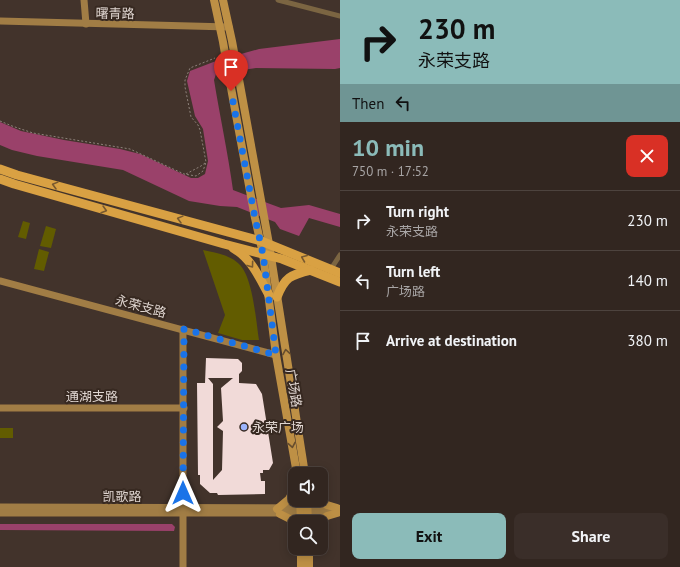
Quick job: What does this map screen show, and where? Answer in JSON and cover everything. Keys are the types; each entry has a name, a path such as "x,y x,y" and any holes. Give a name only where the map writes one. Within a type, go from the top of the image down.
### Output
{"highway":[{"path":"0,169 17,175 265,242 340,273"},
{"path":"0,179 224,244 282,259 340,282"},
{"path":"224,244 238,251 246,258 273,296 286,279 292,275 311,270"}],"main road":[{"name":"广场路","path":"214,0 255,218 265,242"},
{"name":"广场路","path":"223,0 265,222 265,242 298,467"},
{"name":"广场路","path":"273,296 276,355 298,467"},
{"path":"288,500 278,511 288,518"},
{"path":"328,506 338,511"},
{"path":"328,516 338,511"},
{"path":"301,567 305,555"},
{"path":"308,555 309,567"}],"street":[{"path":"84,0 86,24"},
{"path":"278,0 340,16"},
{"name":"曙青路","path":"0,22 229,27"},
{"path":"331,269 340,255"},
{"name":"永荣支路","path":"0,281 184,329 276,355"},
{"path":"183,567 184,329"},
{"name":"通湖支路","path":"0,408 184,408"},
{"name":"凯歌路","path":"0,507 183,511"},
{"name":"凯歌路","path":"0,513 278,511 304,507 338,511"}],"path":[{"path":"0,120 33,133 130,149 185,174 196,176 203,171 206,162 200,130 191,116 185,80 190,68 216,58"},
{"path":"185,174 206,162"}],"shaded area":[{"path":"340,39 340,68 256,68 216,74 214,80 233,190 281,208 309,205 340,214 340,227 309,218 299,236 280,229 275,222 237,207 189,201 123,170 37,156 12,150 0,145 0,122 21,131 140,154 191,178 198,178 205,174 208,161 203,129 195,116 187,81 190,71 216,61 259,49"},
{"path":"23,221 30,223 26,239 18,237"},
{"path":"46,226 56,229 51,248 40,246"},
{"path":"39,249 49,252 44,271 34,269"},
{"path":"203,250 232,259 240,265 244,271 251,290 259,340 242,340 218,333 225,315"},
{"path":"0,428 13,428 13,438 0,438"},
{"path":"0,524 172,524 175,527 174,531 0,530"}],"building":[{"name":"永荣广场","path":"206,358 238,359 242,363 242,371 239,374 239,383 256,384 262,394 273,463 269,470 263,470 263,473 260,473 261,481 265,481 265,494 218,495 217,493 210,493 200,484 200,475 198,475 197,383 205,383","holes":["208,378 233,378 221,388 223,421 217,427 223,431 222,470 213,480 213,384"]}],"place":[{"name":"永荣广场","path":"244,427"}],"route":[{"path":"183,493 184,329 276,355 266,269 231,91"}]}
